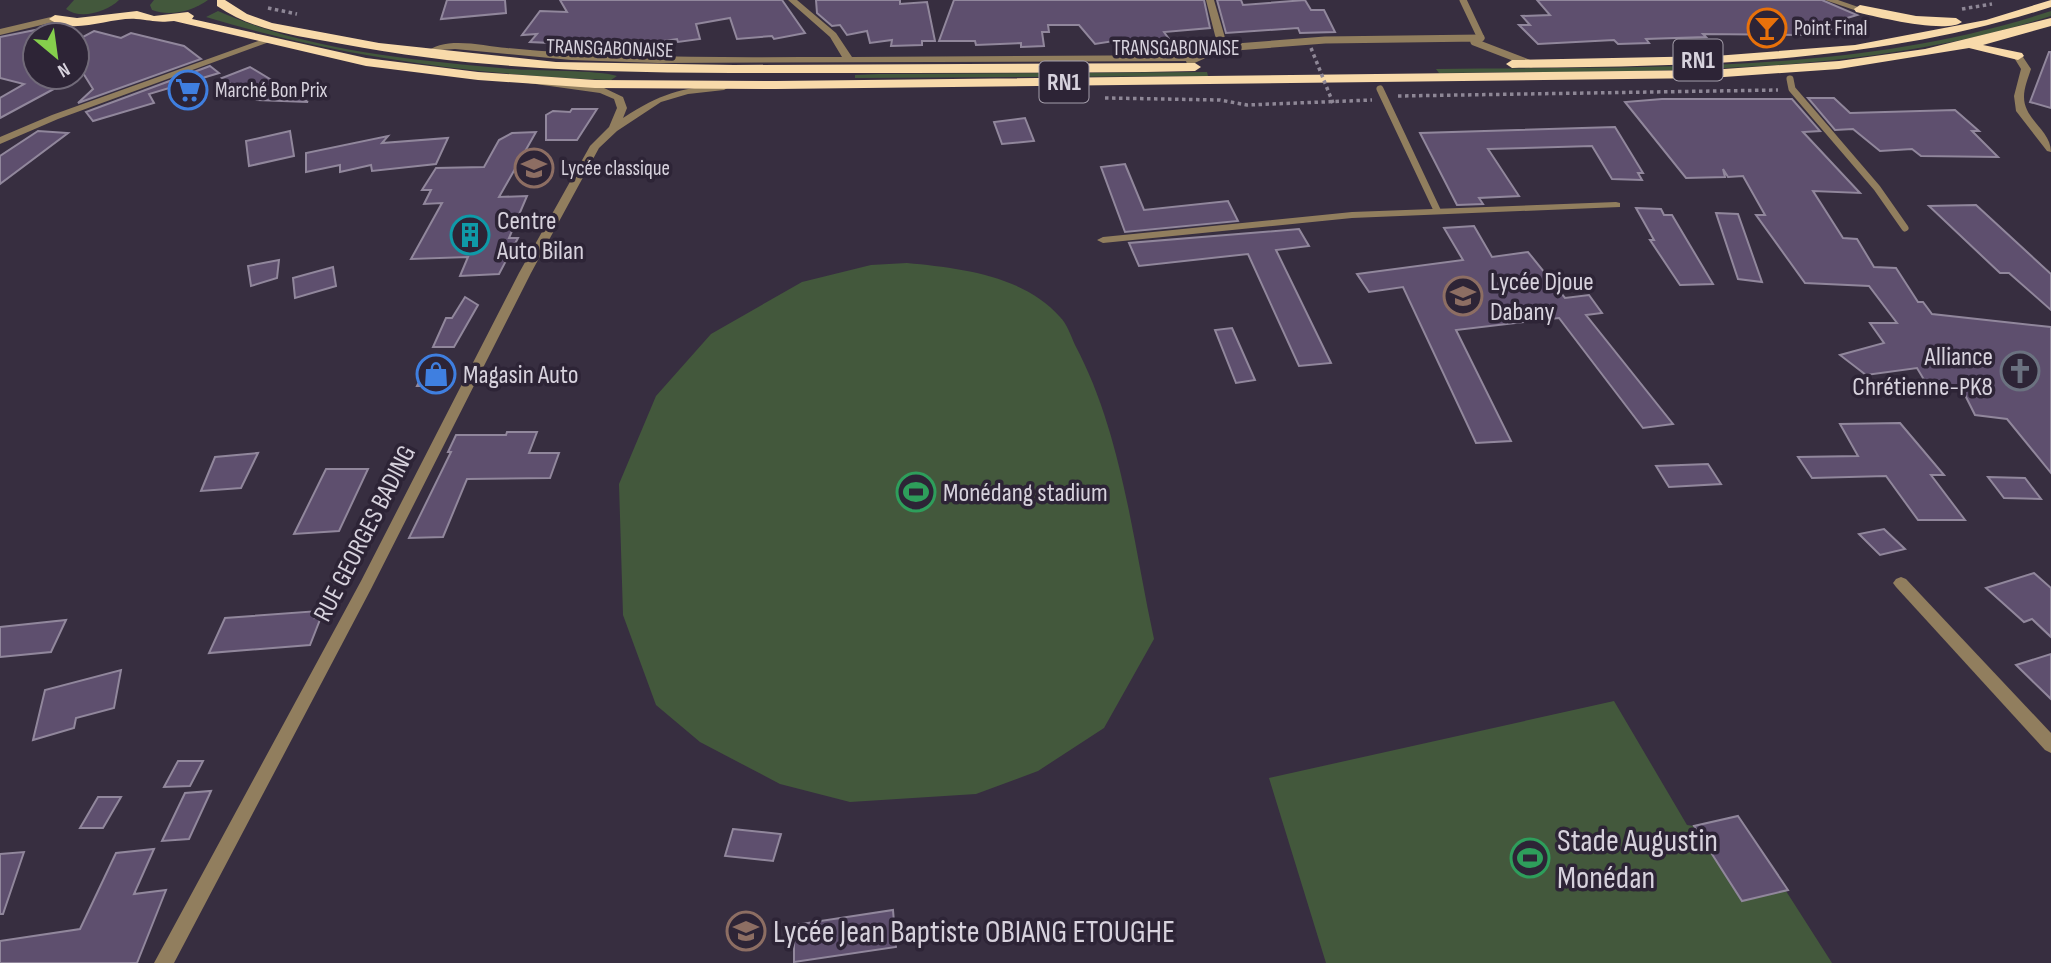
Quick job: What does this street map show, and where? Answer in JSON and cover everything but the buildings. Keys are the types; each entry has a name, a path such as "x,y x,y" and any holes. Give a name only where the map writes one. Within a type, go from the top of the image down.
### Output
{"highway":[{"path":"54,13 99,15 138,1"},
{"path":"54,13 77,22 137,15 133,9 138,1"},
{"name":"TRANSGABONAISE","path":"215,6 300,32 429,54 604,69 1018,62 1180,68 1710,59 1863,46 1985,23 2051,4"},
{"name":"RN1","path":"137,15 153,20 178,19 215,6"},
{"path":"1860,9 1916,20 1985,23"},
{"path":"1860,9 1884,21 1887,29 1882,36 1863,46"},
{"name":"TRANSGABONAISE","path":"178,19 267,41 380,64 522,80 595,84 776,85 1710,74 1821,66 1956,46"},
{"name":"RN1","path":"1956,46 2051,22"},
{"path":"2018,56 2015,48 2024,30"},
{"path":"1956,46 1995,50 2018,56"}],"street":[{"path":"792,0 833,35 848,58"},
{"path":"1180,68 1223,48 1210,0"},
{"path":"1829,0 1860,9"},
{"path":"0,32 54,13"},
{"path":"0,141 55,117 267,41"},
{"path":"429,54 438,48 455,46 614,59 848,58 1018,62 1197,58"},
{"path":"2018,56 2026,69 2019,96 2021,111 2051,149"},
{"path":"522,80 602,90 618,97 622,108 613,129"},
{"name":"RUE GEORGES BADING","path":"164,963 347,621 525,273 595,146 613,129 658,100 674,94 776,85"},
{"path":"1103,240 1352,215 1616,205"},
{"path":"1901,583 2051,745"}],"lane":[{"path":"1463,0 1481,38"},
{"path":"1223,48 1325,40 1481,38"},
{"path":"1481,38 1474,42 1531,64"},
{"path":"1790,79 1792,89 1877,188 1905,228"},
{"path":"1380,89 1437,210"}],"path":[{"path":"1952,11 1993,4"},
{"path":"1300,48 1311,47 1334,103"}],"green space":[{"path":"74,0 119,0 101,11 78,14 66,9"},
{"path":"154,0 208,0 188,10 166,13 152,10 150,5"},
{"path":"218,11 288,36 362,52 474,66 617,76 611,80 508,74 407,62 306,43 206,17"},
{"path":"2051,11 2051,16 1977,36 1901,51 1825,61 1670,70 1439,73 1436,69 1669,66 1824,57 1901,47 1977,32"},
{"path":"1207,72 1208,76 855,78 855,75 879,74"},
{"path":"907,263 969,271 1009,283 1045,303 1065,323 1091,379 1115,451 1154,639 1104,728 1038,771 976,794 850,802 780,784 700,742 656,705 623,615 619,484 656,396 711,334 802,282 871,265"},
{"name":"Stade Augustin Monédan","path":"1614,701 1687,825 1694,826 1738,816 1832,963 1326,963 1269,778"}],"place":[{"name":"Point Final","path":"1767,28"},
{"name":"Marché Bon Prix","path":"188,90"},
{"name":"Lycée classique","path":"534,168"},
{"name":"Centre Auto Bilan","path":"470,235"},
{"name":"Lycée Djoue Dabany","path":"1463,296"},
{"name":"Alliance Chrétienne-PK8","path":"2020,371"},
{"name":"Magasin Auto","path":"436,374"},
{"name":"Monédang stadium","path":"916,492"},
{"name":"Stade Augustin Monédan","path":"1530,858"},
{"name":"Lycée Jean Baptiste OBIANG ETOUGHE","path":"746,931"}]}
